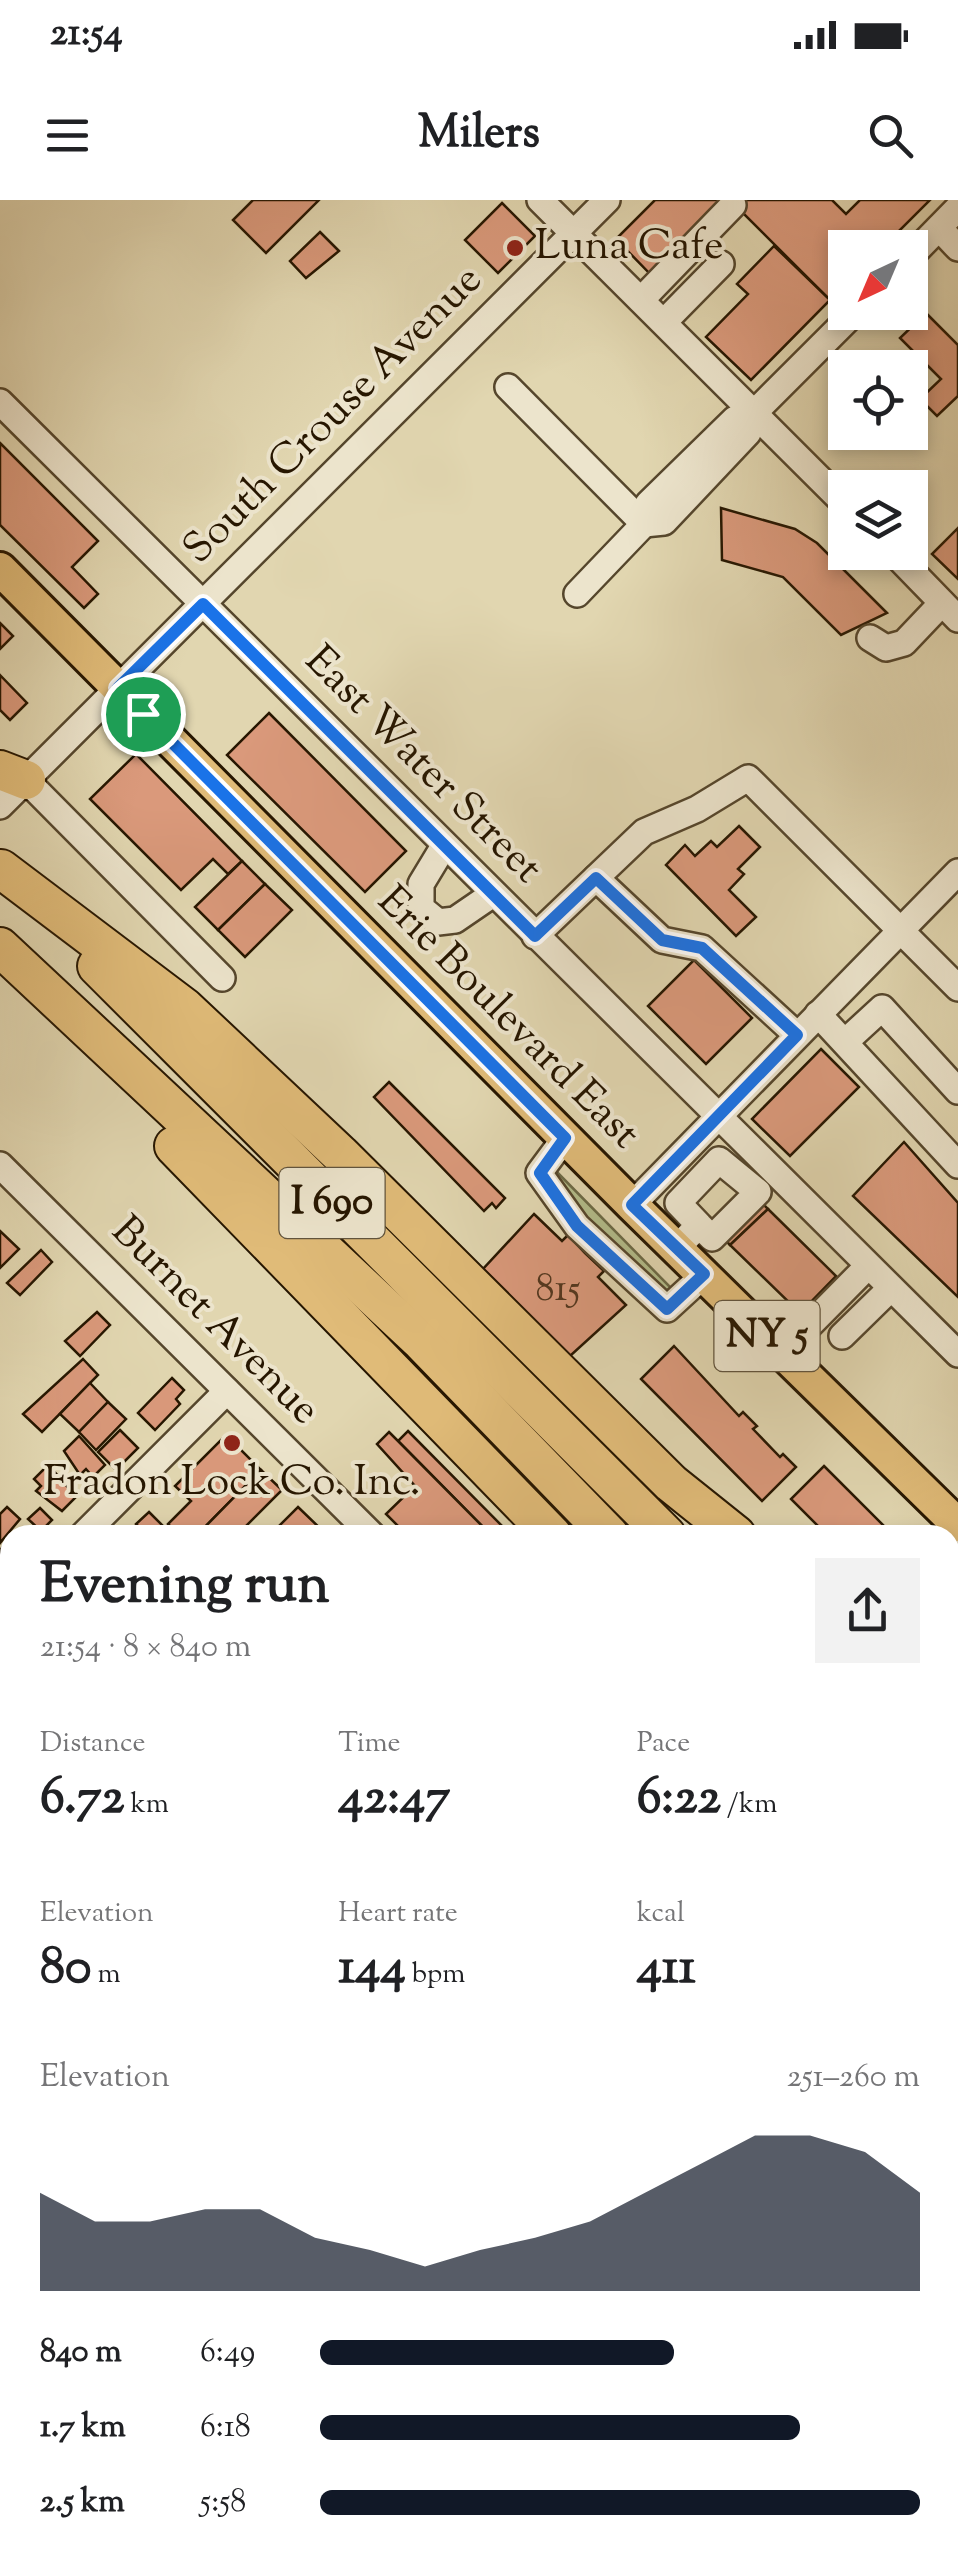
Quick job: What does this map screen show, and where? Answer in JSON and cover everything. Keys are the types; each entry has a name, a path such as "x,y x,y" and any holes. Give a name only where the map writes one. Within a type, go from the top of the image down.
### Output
{"highway":[{"name":"I 690","path":"0,868 656,1525"},
{"path":"0,868 185,1008 706,1525"},
{"path":"0,946 422,1342 598,1525"},
{"name":"I 690","path":"0,956 105,1074 542,1525"}],"main road":[{"name":"Erie Boulevard East","path":"0,569 632,1205 688,1236 704,1274 958,1525"}],"street":[{"path":"540,200 828,487"},
{"name":"South Crouse Avenue","path":"6,777 118,688 607,200"},
{"path":"642,300 733,205"},
{"path":"928,238 958,208"},
{"path":"938,228 958,248"},
{"path":"664,322 721,264"},
{"path":"577,594 644,524 648,504 735,419 755,412 836,330"},
{"path":"508,388 644,524"},
{"name":"East Water Street","path":"0,402 717,1116 757,1174 868,1266 958,1354"},
{"path":"870,638 886,648 904,642 950,611 910,570"},
{"path":"6,777 222,978"},
{"path":"535,936 644,832 696,809 748,778 958,988"},
{"path":"444,846 421,884 420,908 438,922 454,920 493,894"},
{"path":"632,1205 958,872"},
{"path":"596,878 662,940 702,948 797,1035"},
{"path":"845,1042 882,1008 958,1091"},
{"path":"818,1014 958,1165"},
{"path":"565,1138 540,1173 577,1226 667,1309 704,1274"},
{"path":"719,1160 757,1174 758,1192 712,1238 688,1236 678,1202 719,1160"},
{"name":"Burnet Avenue","path":"0,1165 362,1525"},
{"path":"783,1352 868,1266"},
{"path":"842,1336 891,1288"},
{"path":"94,1525 227,1391"},
{"path":"572,1440 703,1525"}],"green space":[{"path":"553,1168 671,1288 663,1292 605,1244 550,1171"}],"building":[{"path":"253,200 319,200 266,253 233,220"},
{"path":"655,200 832,200 846,214 860,200 930,200 900,230 828,230 828,298 732,202 655,279 616,239"},
{"path":"502,203 535,236 498,273 465,240"},
{"path":"320,232 339,251 306,278 290,261"},
{"path":"774,246 828,298 751,380 706,337 748,294 737,284"},
{"path":"928,315 958,345 958,396 937,416 928,407 928,391 941,379 928,366 928,350 912,350 900,338 908,330 928,330"},
{"path":"0,443 98,541 72,567 98,594 84,608 0,525"},
{"path":"721,508 795,529 828,554 828,570 844,570 887,613 841,635 783,577 722,560"},
{"path":"958,528 958,579 932,554"},
{"path":"0,623 13,636 0,649"},
{"path":"0,675 27,703 10,720 0,710"},
{"path":"269,713 406,851 365,892 227,755"},
{"path":"136,754 242,861 228,874 213,859 181,890 90,799"},
{"path":"739,826 760,847 738,869 744,874 729,890 756,917 736,936 666,865 685,845 695,856 711,841 717,847"},
{"path":"242,861 265,884 218,930 195,907"},
{"path":"265,884 292,910 245,957 218,930"},
{"path":"694,960 752,1018 706,1064 648,1006"},
{"path":"821,1049 859,1087 790,1156 752,1119"},
{"path":"389,1082 505,1198 496,1208 492,1203 484,1211 374,1097"},
{"path":"904,1142 958,1203 958,1297 853,1196"},
{"path":"758,1199 768,1209 730,1245 720,1235"},
{"path":"768,1209 836,1276 800,1313 730,1245"},
{"path":"534,1214 562,1241 568,1235 604,1271 598,1277 626,1305 570,1356 483,1269"},
{"path":"0,1231 19,1249 0,1268"},
{"path":"41,1250 52,1262 20,1295 7,1283"},
{"path":"97,1312 110,1325 80,1356 65,1341"},
{"path":"674,1346 739,1416 743,1412 757,1426 753,1429 780,1457 783,1454 796,1467 762,1501 641,1379"},
{"path":"83,1359 98,1375 42,1432 23,1414"},
{"path":"172,1378 184,1390 176,1399 180,1404 155,1430 138,1413"},
{"path":"90,1383 108,1402 79,1432 60,1414"},
{"path":"108,1402 126,1419 96,1450 79,1432"},
{"path":"120,1430 138,1448 116,1470 98,1452"},
{"path":"408,1431 501,1525 481,1525 398,1441"},
{"path":"389,1432 481,1525 397,1525 386,1514 415,1486 377,1444"},
{"path":"226,1435 261,1470 207,1525 168,1524 191,1501 175,1486"},
{"path":"79,1436 105,1465 93,1477 86,1469 80,1475 64,1451"},
{"path":"824,1466 882,1525 817,1525 791,1499"},
{"path":"45,1468 50,1473 53,1470 76,1497 62,1511 36,1491 41,1486 34,1479"},
{"path":"261,1470 282,1490 247,1525 207,1525"},
{"path":"7,1507 20,1519 15,1525 0,1525 0,1514"},
{"path":"298,1507 317,1525 280,1525"},
{"path":"40,1508 52,1520 47,1525 34,1525 28,1519"},
{"path":"149,1512 162,1525 137,1525"}],"place":[{"name":"Luna Cafe","path":"515,248"},
{"name":"Fradon Lock Co. Inc.","path":"232,1443"}],"route":[{"path":"203,604 535,936 596,878 662,940 702,948 797,1035 632,1205 704,1274 667,1309 577,1226 540,1173 565,1138 143,714 118,688 203,604"}]}
